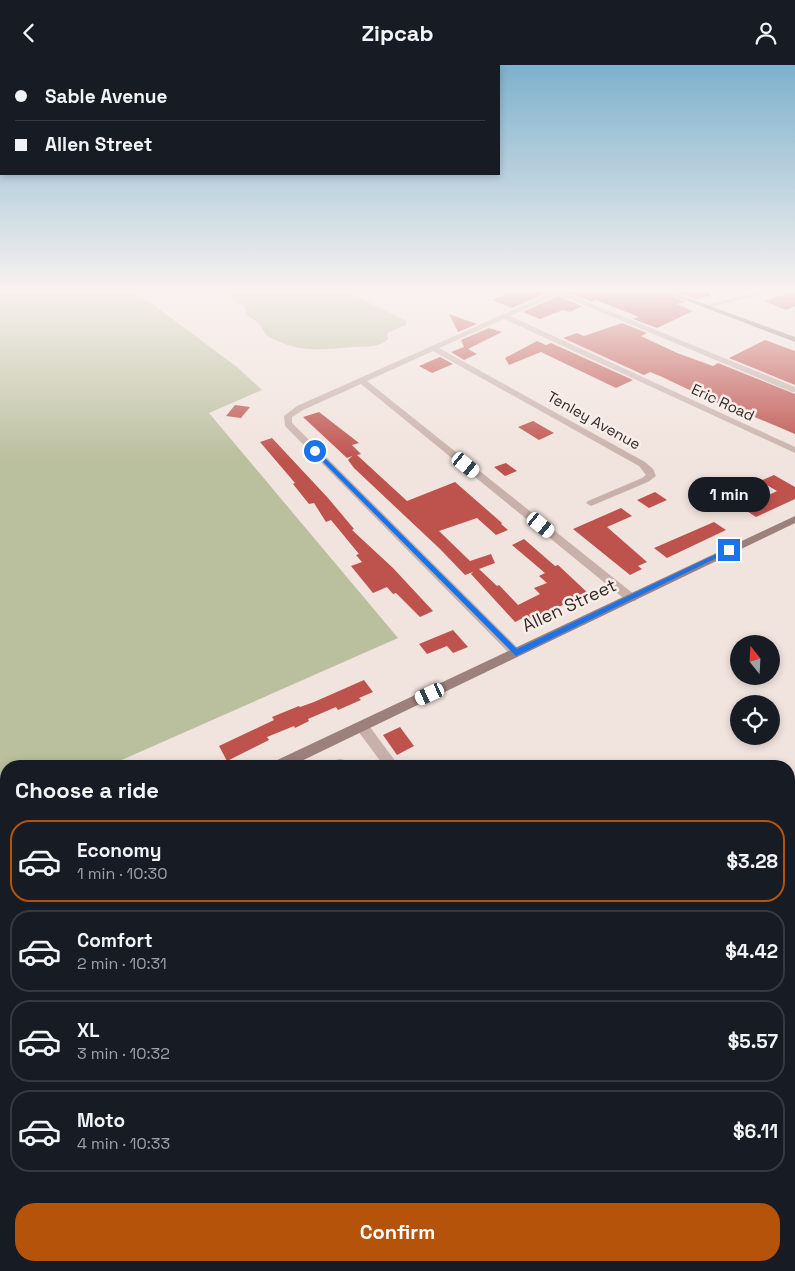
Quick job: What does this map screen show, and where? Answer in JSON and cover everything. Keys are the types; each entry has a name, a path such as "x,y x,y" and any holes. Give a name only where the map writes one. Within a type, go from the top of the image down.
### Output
{"street":[{"path":"432,348 294,411 287,417 288,424 516,653"},
{"name":"Tenley Avenue","path":"434,348 642,464 650,471 651,476 645,480 590,503"},
{"name":"Eric Road","path":"574,348 795,450"},
{"path":"694,348 795,390"},
{"path":"362,381 631,598"},
{"name":"Allen Street","path":"291,760 795,519"},
{"path":"362,727 387,760"}],"green space":[{"path":"0,348 212,348 237,367 262,390 209,413 398,638 122,760 0,760"}],"building":[{"path":"461,348 469,348 468,349 477,354 464,360 451,352"},
{"path":"523,348 563,348 633,380 616,388 541,352 509,365 505,358"},
{"path":"586,348 667,348 713,366 718,363 795,394 795,434 719,402 717,403 650,372 644,375"},
{"path":"748,348 788,348 795,351 795,385 729,358"},
{"path":"440,357 453,364 432,373 419,366"},
{"path":"235,405 250,407 241,418 226,416"},
{"path":"319,412 359,443 352,445 361,454 357,455 407,501 455,482 502,523 508,530 496,535 477,518 439,531 470,561 491,554 495,563 479,569 497,586 499,585 518,605 540,594 534,588 547,583 539,576 545,573 512,545 524,539 555,566 558,565 589,594 549,611 551,613 530,624 523,618 515,622 471,574 473,572 465,575 354,468 348,460 352,456 347,458 303,417"},
{"path":"533,421 554,433 539,440 518,427"},
{"path":"272,438 328,498 354,529 352,530 393,568 433,611 420,617 396,593 393,594 387,587 373,593 351,566 362,562 356,555 359,554 331,520 326,522 314,503 309,504 293,484 295,483 260,442"},
{"path":"506,463 517,471 505,476 494,467"},
{"path":"774,475 795,487 795,499 756,517 742,508 777,491 760,481"},
{"path":"655,492 667,500 649,508 637,500"},
{"path":"621,508 632,516 607,527 647,562 638,566 642,569 630,575 573,529"},
{"path":"714,522 726,530 667,558 654,548"},
{"path":"453,630 468,647 453,653 447,646 427,654 419,644"},
{"path":"364,680 373,692 359,698 361,700 338,710 336,707 308,719 309,721 295,728 294,726 267,737 269,740 226,760 219,746 274,720 272,717 314,702"},
{"path":"400,727 414,746 397,755 383,735"}],"route":[{"path":"315,451 516,653 729,550"}]}
